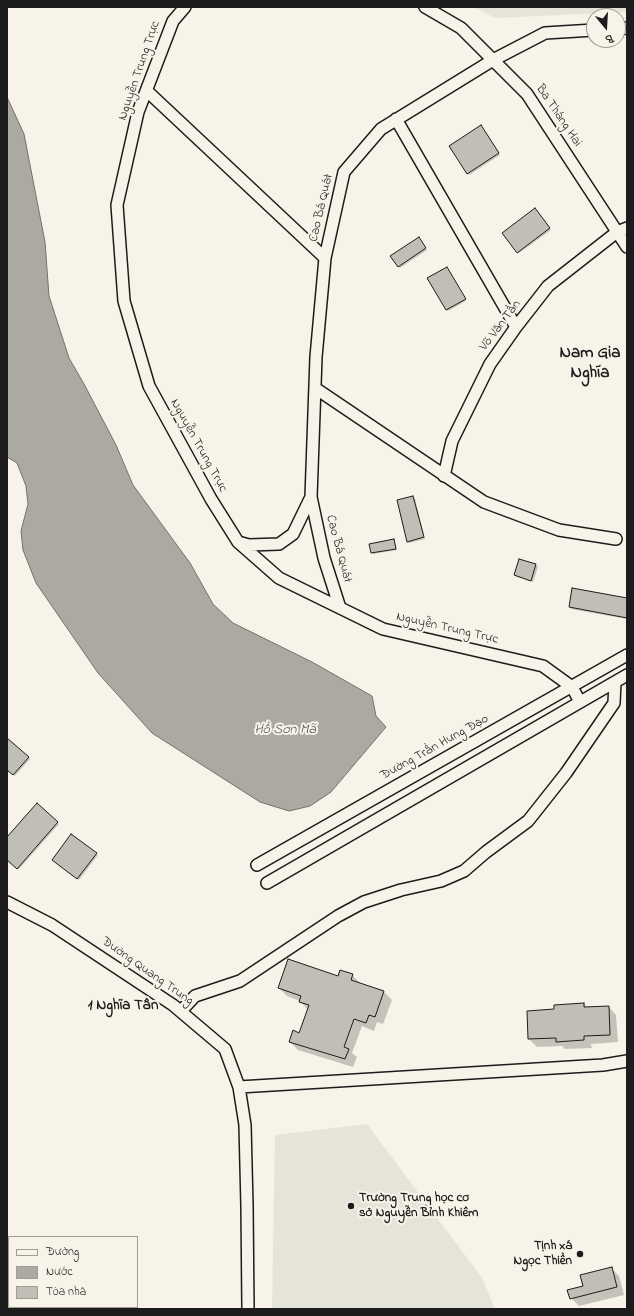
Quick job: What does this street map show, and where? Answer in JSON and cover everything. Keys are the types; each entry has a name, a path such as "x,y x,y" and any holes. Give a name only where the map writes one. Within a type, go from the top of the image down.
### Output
{"street":[{"name":"Nguyễn Trung Trực","path":"185,7 172,21 138,112 117,205 124,301 149,386 211,499 238,542 279,578 383,629 543,666 572,687"},
{"name":"Ba Tháng Hai","path":"425,7 461,28 527,94 622,230 627,247"},
{"name":"Cao Bá Quát","path":"340,608 324,558 311,497 316,357 325,258 344,172 381,129 493,60 545,33 586,30"},
{"path":"147,91 325,258"},
{"path":"396,119 516,327"},
{"name":"Võ Văn Tần","path":"444,476 452,442 462,420 490,364 516,327 548,286 622,230"},
{"path":"315,388 484,502 559,530 616,539"},
{"name":"Cao Bá Quát","path":"238,542 249,545 279,544 294,534 311,497"},
{"name":"Đường Trần Hưng Đạo","path":"257,864 627,655"},
{"path":"267,883 627,675"},
{"path":"181,1011 194,996 240,981 338,916 364,902 401,890 441,881 464,871 528,821 566,773 614,703 615,682"},
{"path":"572,687 580,702"},
{"path":"377,796 387,814"},
{"name":"Đường Quang Trung","path":"7,902 52,925 173,1005 225,1049 239,1087 245,1125 248,1309"},
{"path":"239,1087 603,1065 627,1061"}],"shaded area":[{"path":"473,7 627,7 627,12 626,8 586,8 586,14 495,18"},
{"name":"Trường Trung học cơ sở Nguyễn Bỉnh Khiêm","path":"367,1124 482,1278 495,1309 272,1309 275,1135"}],"water":[{"name":"Hồ Sơn Mã","path":"7,97 24,134 45,242 49,296 69,358 116,445 133,485 190,563 213,604 233,623 312,662 372,696 376,716 386,727 331,792 310,806 289,811 260,802 152,733 98,673 36,583 23,550 21,531 28,504 26,486 17,463 7,457"}],"building":[{"path":"481,125 499,153 467,174 449,146"},
{"path":"535,208 550,228 517,253 502,233"},
{"path":"419,237 426,248 398,267 390,256"},
{"path":"447,267 466,299 446,310 427,278"},
{"path":"413,496 424,537 407,542 397,500"},
{"path":"394,539 396,549 371,553 369,544"},
{"path":"519,559 536,564 531,581 514,575"},
{"path":"572,588 627,598 627,618 569,607"},
{"path":"7,738 29,757 13,775 7,770"},
{"path":"37,803 58,822 17,869 7,860 7,837"},
{"path":"71,834 97,853 77,879 52,860"},
{"path":"288,959 338,976 340,970 353,974 351,980 384,991 375,1017 369,1015 366,1023 354,1019 344,1047 349,1049 345,1059 289,1042 293,1030 299,1033 309,1005 299,1002 301,996 278,988"},
{"path":"584,1003 584,1007 609,1006 610,1035 584,1036 584,1040 556,1042 556,1038 528,1039 527,1011 554,1009 554,1005"},
{"path":"612,1267 617,1287 570,1299 567,1290 583,1286 580,1275"}],"place":[{"name":"Trường Trung học cơ sở Nguyễn Bỉnh Khiêm","path":"351,1206"},
{"name":"Tịnh xá Ngọc Thiền","path":"580,1254"}],"district":[{"name":"Nam Gia Nghĩa","path":"590,364"},
{"name":"1 Nghĩa Tân","path":"123,1007"}]}
